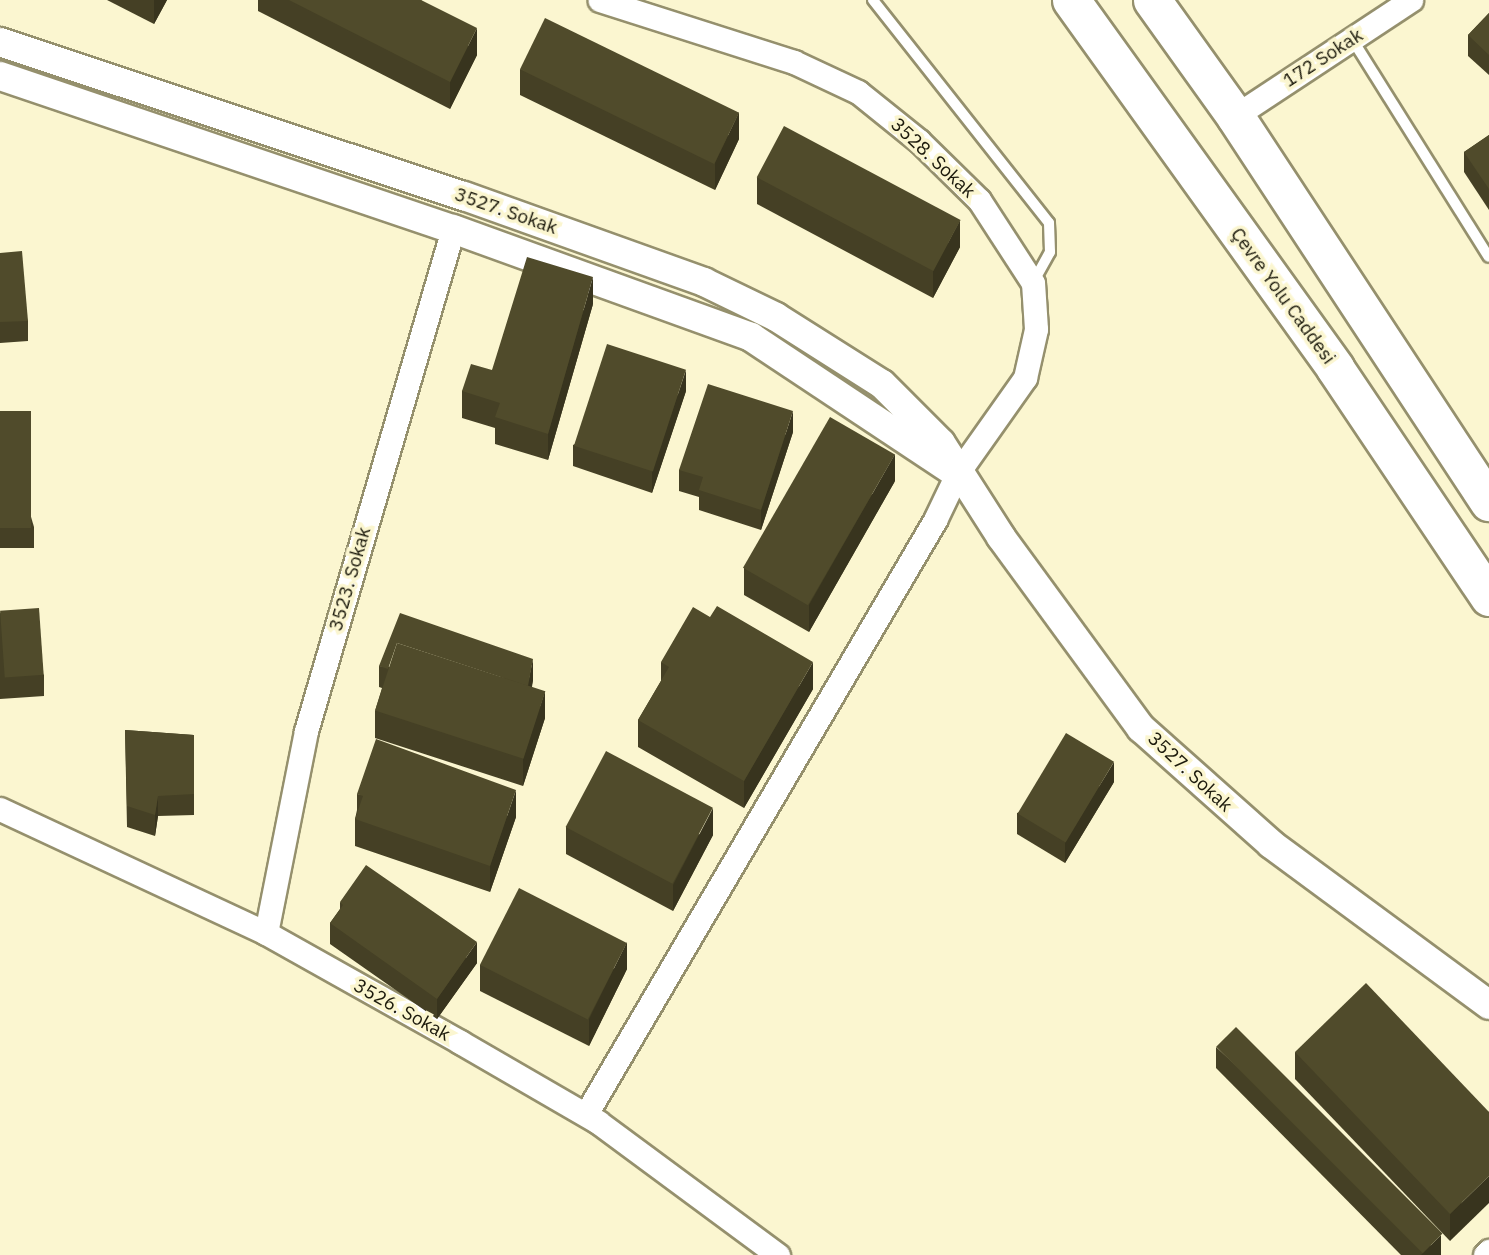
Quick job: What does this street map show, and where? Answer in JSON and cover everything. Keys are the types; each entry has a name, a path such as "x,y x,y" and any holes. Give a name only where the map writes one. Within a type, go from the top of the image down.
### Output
{"highway":[{"name":"Çevre Yolu Caddesi","path":"1071,0 1335,368 1489,597"},
{"path":"1152,0 1235,116 1484,487"}],"street":[{"name":"3528. Sokak","path":"586,1114 935,520 957,474 1025,378 1036,330 1033,283 979,200 919,141 858,92 794,62 600,0"},
{"name":"172 Sokak","path":"1235,116 1411,0"},
{"name":"3527. Sokak","path":"0,42 464,196 704,282 776,317 891,392 941,443 957,474 1141,727 1271,844 1489,1005"},
{"name":"3527. Sokak","path":"0,76 453,229 751,337 957,474"},
{"path":"453,229 464,196"},
{"name":"3523. Sokak","path":"266,933 306,731 453,229"},
{"name":"3526. Sokak","path":"0,809 266,933 586,1114 778,1255"},
{"path":"1485,1255 1489,1251"}],"lane":[{"path":"873,0 1049,223 1050,252 1033,283"},
{"path":"1352,39 1489,257"}],"building":[{"path":"289,0 421,0 477,28 450,82"},
{"path":"1489,13 1489,55 1468,35"},
{"path":"545,18 739,113 714,164 520,69"},
{"path":"784,126 961,220 933,271 757,177"},
{"path":"1489,135 1489,189 1464,152"},
{"path":"22,251 28,321 0,322 0,253"},
{"path":"527,257 593,277 548,434 495,417 500,403 462,391 471,364 492,370"},
{"path":"607,344 686,370 653,471 574,446"},
{"path":"708,384 793,411 761,510 699,490 703,477 679,470"},
{"path":"0,411 31,411 31,528 0,528"},
{"path":"830,417 895,454 808,605 743,568"},
{"path":"717,606 813,662 744,781 638,720 669,667 661,662 693,607 710,617"},
{"path":"39,608 44,675 5,678 0,611"},
{"path":"400,613 533,659 528,686 397,643 388,669 379,666"},
{"path":"397,643 545,691 523,759 375,711"},
{"path":"125,730 194,735 194,794 158,796 155,815 127,806"},
{"path":"1066,733 1114,762 1066,842 1018,814"},
{"path":"376,739 516,790 490,866 355,819 363,796 357,794"},
{"path":"606,751 713,808 672,884 566,827"},
{"path":"366,865 477,942 437,999 330,923 343,905 340,902"},
{"path":"519,888 627,943 588,1020 480,965"},
{"path":"1366,983 1489,1112 1489,1176 1450,1214 1295,1052"},
{"path":"1236,1027 1442,1233 1423,1253 1216,1047"}]}
